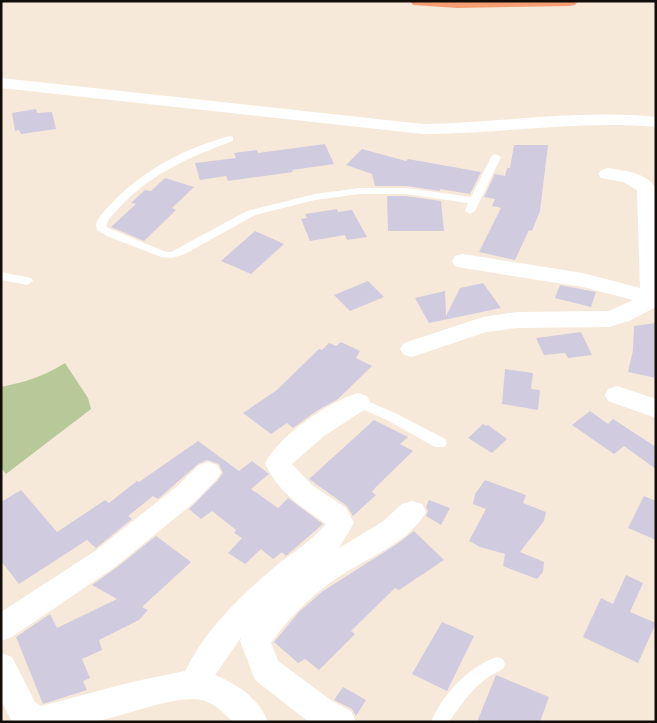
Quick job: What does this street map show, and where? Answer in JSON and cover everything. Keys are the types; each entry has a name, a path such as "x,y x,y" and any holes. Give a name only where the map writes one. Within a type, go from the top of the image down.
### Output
{"highway":[{"path":"419,1 457,3 569,1"}],"street":[{"path":"1,84 423,129 459,130 578,118 613,118 656,122"},
{"path":"608,174 637,181 645,186 647,190 648,244 654,298"},
{"path":"463,261 574,278 654,298"},
{"path":"412,349 483,325 517,320 590,321 609,319 622,316 654,298"},
{"path":"617,395 656,409"},
{"path":"194,686 213,649 227,633 282,578 329,540 337,531 340,523 336,516 290,482 280,470 278,463 294,446 338,413 358,402"},
{"path":"1,628 106,559 186,494 208,472"},
{"path":"340,722 321,712 266,670 255,641 272,617 320,574 392,530 412,512"},
{"path":"1,667 24,713 37,720 46,721 101,703 182,686 204,686 231,699 248,715 252,722"}],"lane":[{"path":"230,139 168,164 147,177 129,192 103,219 100,224 101,228 111,234 165,255 172,255 181,252 251,213 315,197 360,191 406,191 472,206 496,157"},
{"path":"1,276 27,281"},
{"path":"358,402 392,416 440,443"},
{"path":"439,722 468,684 484,668 497,664"}],"green space":[{"path":"65,363 88,398 91,409 6,474 1,468 1,387 50,372"}],"building":[{"path":"36,109 37,113 52,112 56,129 21,134 19,130 15,131 12,113"},
{"path":"325,144 334,164 292,170 293,172 228,181 226,176 200,180 195,163 236,158 234,153 257,150 258,153"},
{"path":"514,145 548,145 540,211 532,231 529,230 515,260 479,252 501,208 492,206 495,199 484,197 495,174 505,176 507,168 510,168"},
{"path":"362,149 406,161 408,159 481,172 470,194 406,186 375,186 372,174 346,165"},
{"path":"165,178 194,187 172,208 176,210 144,241 111,227 136,204 131,203 145,190 151,191"},
{"path":"387,196 406,196 441,201 444,231 388,231"},
{"path":"337,209 338,212 352,210 367,237 347,240 345,235 310,241 301,219 307,218 305,214"},
{"path":"255,231 284,244 251,274 221,261"},
{"path":"368,281 384,297 350,311 334,295"},
{"path":"483,283 501,308 429,323 415,298 445,291 446,316 460,288"},
{"path":"560,285 596,292 591,307 555,298"},
{"path":"656,323 656,378 628,372 633,350 634,326"},
{"path":"581,332 592,355 568,358 565,353 544,355 536,338"},
{"path":"341,342 360,351 356,358 372,366 338,399 318,410 293,428 287,423 271,434 243,413 277,390 319,349 322,350 329,343 336,346"},
{"path":"505,369 533,373 531,389 540,390 538,410 502,404"},
{"path":"590,411 608,424 613,419 656,447 656,469 624,446 614,454 572,425"},
{"path":"374,420 408,437 400,444 413,451 376,487 372,492 376,495 353,516 347,506 309,479"},
{"path":"483,424 488,425 507,439 492,453 468,438"},
{"path":"198,441 239,471 252,461 269,474 251,489 278,508 288,498 323,524 286,556 282,552 273,559 261,549 245,564 228,553 242,538 234,533 236,530 212,511 201,519 189,509 223,473 219,464 207,460 198,464 158,499 153,496 128,516 132,519 96,548 87,540 19,584 1,561 1,502 21,490 57,532 105,500 109,503 137,481 139,482"},
{"path":"485,480 526,495 523,503 546,512 544,521 520,552 544,562 543,572 537,579 503,566 505,554 480,547 469,541 486,509 473,504 475,494"},
{"path":"644,496 656,501 656,540 628,528"},
{"path":"429,500 450,508 441,525 426,516 428,511 426,507"},
{"path":"414,531 444,560 399,590 395,588 351,631 355,634 319,670 305,659 298,663 274,642 299,612 323,591"},
{"path":"156,536 191,562 142,607 148,610 139,620 99,640 102,650 82,659 90,678 83,681 87,690 43,704 16,637 50,614 57,628 117,599 92,585"},
{"path":"626,575 643,583 630,612 656,623 638,663 583,637 601,598 613,604"},
{"path":"442,622 474,636 447,691 412,674"},
{"path":"496,675 549,697 540,722 477,722"},
{"path":"343,687 366,700 356,716 352,709 334,700"}]}
